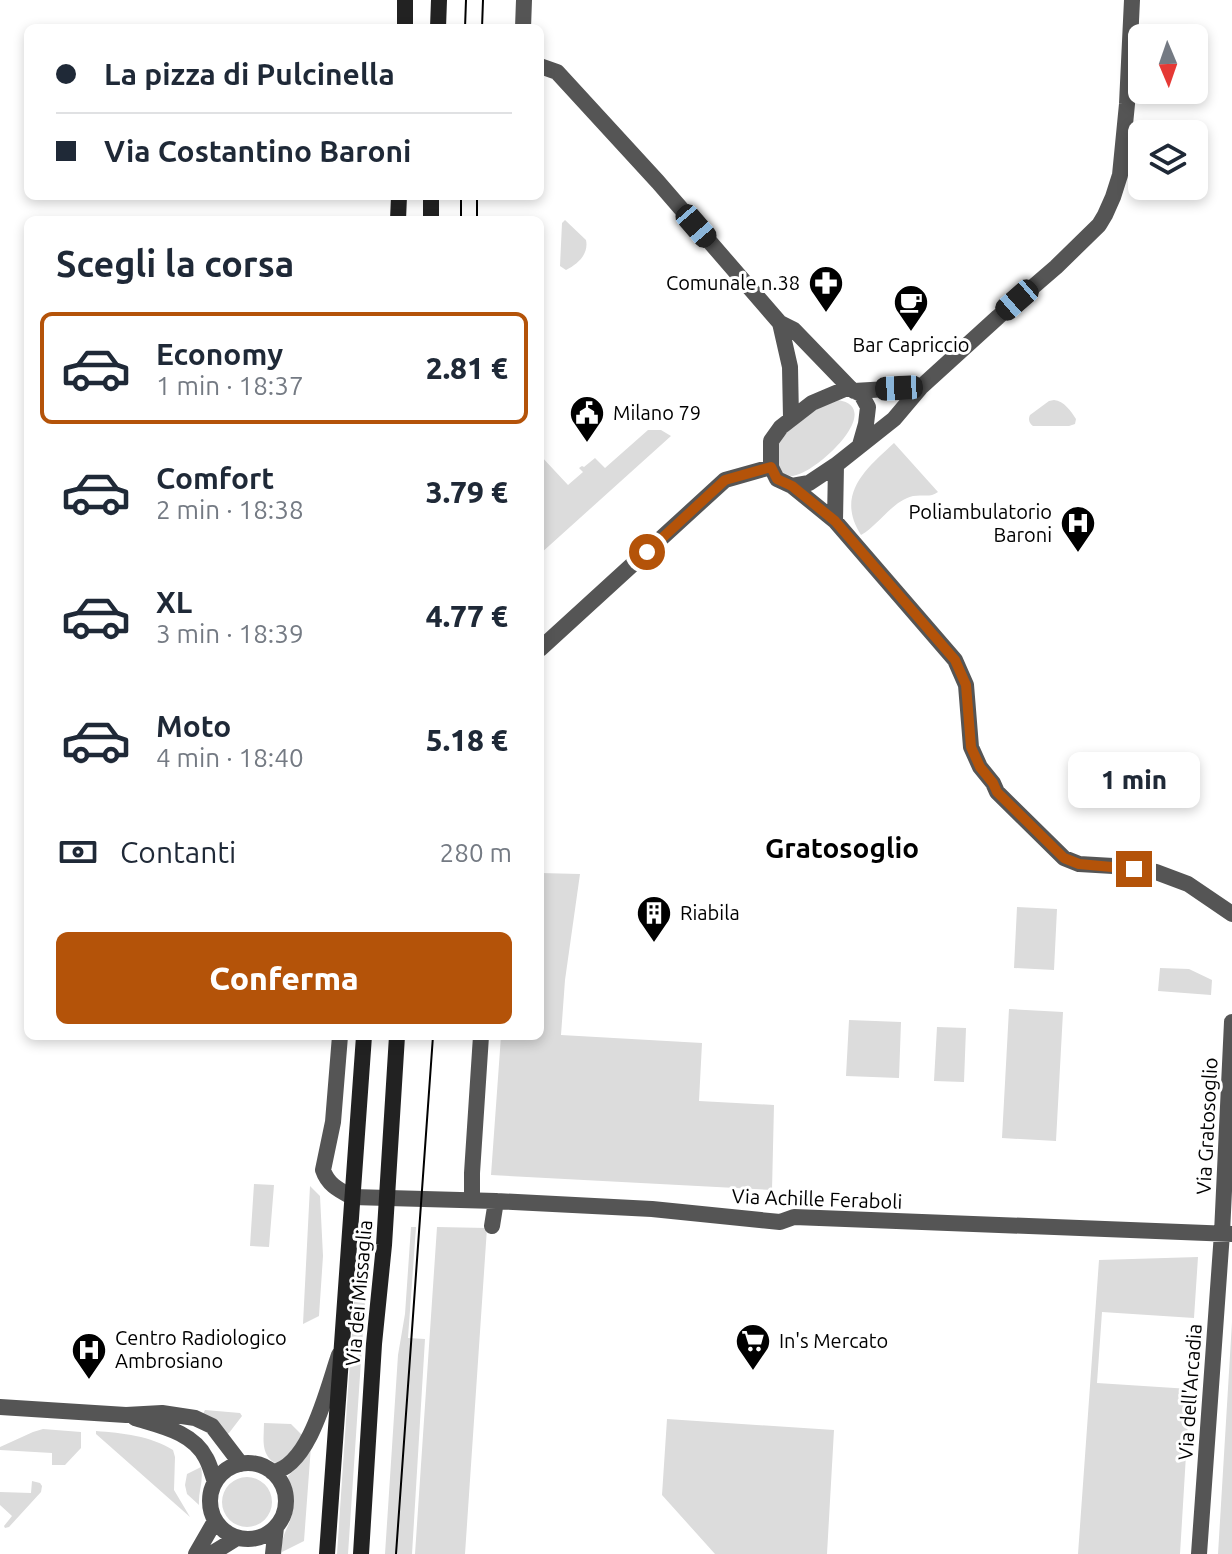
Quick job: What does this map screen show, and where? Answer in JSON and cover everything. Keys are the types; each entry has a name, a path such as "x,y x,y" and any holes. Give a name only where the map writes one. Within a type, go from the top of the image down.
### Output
{"main road":[{"path":"405,0 405,24"},
{"path":"438,24 439,0"},
{"name":"Via dei Missaglia","path":"327,1554 364,1040"},
{"name":"Via dei Missaglia","path":"361,1554 397,1040"}],"street":[{"path":"523,24 524,0"},
{"path":"792,486 809,483 894,419 921,387 1099,225 1120,175 1132,0"},
{"path":"544,67 557,72 584,101 780,323 794,330 853,390 861,394 868,407 860,445"},
{"path":"780,323 790,367 791,418"},
{"path":"921,387 853,390 833,393 812,403 781,427 771,441 771,467 777,479 792,486 835,521 955,660 966,685 970,742 980,767 997,792 1056,852 1079,864 1156,872 1188,884 1232,916"},
{"path":"835,521 836,465"},
{"path":"544,645 725,480 771,467"},
{"name":"Via Gratosoglio","path":"1227,1233 1232,1022"},
{"name":"Via dei Missaglia","path":"340,1040 333,1122 323,1170 334,1188 352,1197"},
{"path":"472,1200 481,1040"},
{"name":"Via Achille Feraboli","path":"352,1197 652,1209 780,1222 794,1217 1227,1233"},
{"path":"492,1226 496,1201"},
{"name":"Via dell'Arcadia","path":"1199,1554 1227,1233"},
{"path":"272,1472 282,1471 289,1465 310,1437 341,1350"},
{"path":"0,1407 126,1415 162,1413 195,1418 212,1426 241,1464"},
{"path":"126,1415 173,1430 193,1441 207,1458 215,1482"},
{"path":"211,1554 244,1539 264,1536 276,1527 283,1515 286,1501 283,1487 272,1472 260,1465 241,1464 228,1469 215,1482 209,1503 215,1521 224,1532 244,1539 265,1554"},
{"path":"196,1554 215,1521"},
{"path":"273,1554 276,1527"}],"shaded area":[{"path":"565,220 586,240 582,258 566,270 560,266 562,223"},
{"path":"838,400 851,405 855,415 842,440 804,472 793,476 780,473 775,450 788,431 809,413"},
{"path":"1054,400 1069,410 1076,419 1075,424 1033,426 1029,421 1030,415"},
{"path":"648,430 661,430 671,436 544,550 544,459 568,485 583,472 579,468 595,458 605,468"},
{"path":"894,443 938,492 905,499 861,535 851,507 857,483"},
{"path":"544,873 580,874 565,980 561,1035 702,1043 699,1101 774,1105 772,1190 491,1175 501,1040 544,1040"},
{"path":"1017,907 1057,909 1054,970 1014,968"},
{"path":"1160,968 1189,969 1212,980 1211,995 1158,991"},
{"path":"1009,1009 1063,1012 1056,1141 1002,1138"},
{"path":"849,1020 901,1022 899,1078 846,1076"},
{"path":"937,1027 966,1028 964,1082 934,1081"},
{"path":"254,1184 274,1185 269,1247 250,1246"},
{"path":"310,1186 320,1196 323,1256 319,1316 303,1324"},
{"path":"411,1227 416,1227 408,1338 425,1339 412,1554 385,1554 398,1355 405,1314"},
{"path":"437,1227 487,1228 465,1554 415,1554"},
{"path":"357,1257 368,1257 348,1554 337,1554"},
{"path":"1198,1257 1194,1318 1102,1312 1097,1383 1190,1389 1180,1554 1078,1554 1099,1260"},
{"path":"1232,1322 1232,1554 1218,1554"},
{"path":"205,1410 240,1413 242,1416 227,1434 203,1414"},
{"path":"667,1419 834,1430 827,1554 715,1554 662,1495"},
{"path":"264,1423 291,1424 302,1435 287,1458 275,1463 267,1455"},
{"path":"43,1429 81,1432 81,1448 65,1465 52,1465 52,1453 0,1450 0,1447"},
{"path":"96,1431 146,1438 173,1450 174,1490 190,1517 96,1434"},
{"path":"311,1446 304,1541 282,1552 282,1541 293,1509 288,1476 301,1463"},
{"path":"201,1467 199,1505 187,1494 185,1485 187,1474"},
{"path":"247,1477 265,1484 272,1502 265,1520 247,1527 229,1520 222,1502 229,1484"},
{"path":"32,1481 40,1483 41,1492 5,1528 12,1516 0,1505 0,1492 31,1493"}],"tram line":[{"path":"465,24 466,0"},
{"path":"482,24 483,0"},
{"path":"461,200 461,216"},
{"path":"477,200 477,216"},
{"path":"396,1554 433,1040"}],"place":[{"name":"Comunale n.38","path":"826,314"},
{"name":"Bar Capriccio","path":"911,333"},
{"name":"Milano 79","path":"587,444"},
{"name":"Poliambulatorio Baroni","path":"1078,554"},
{"name":"Riabila","path":"654,944"},
{"name":"In's Mercato","path":"753,1372"},
{"name":"Centro Radiologico Ambrosiano","path":"89,1381"}],"district":[{"name":"Gratosoglio","path":"842,848"}],"route":[{"path":"647,552 725,480 771,467 777,479 792,486 835,521 955,660 966,685 971,747 997,792 1056,852 1071,862 1134,869"}]}
